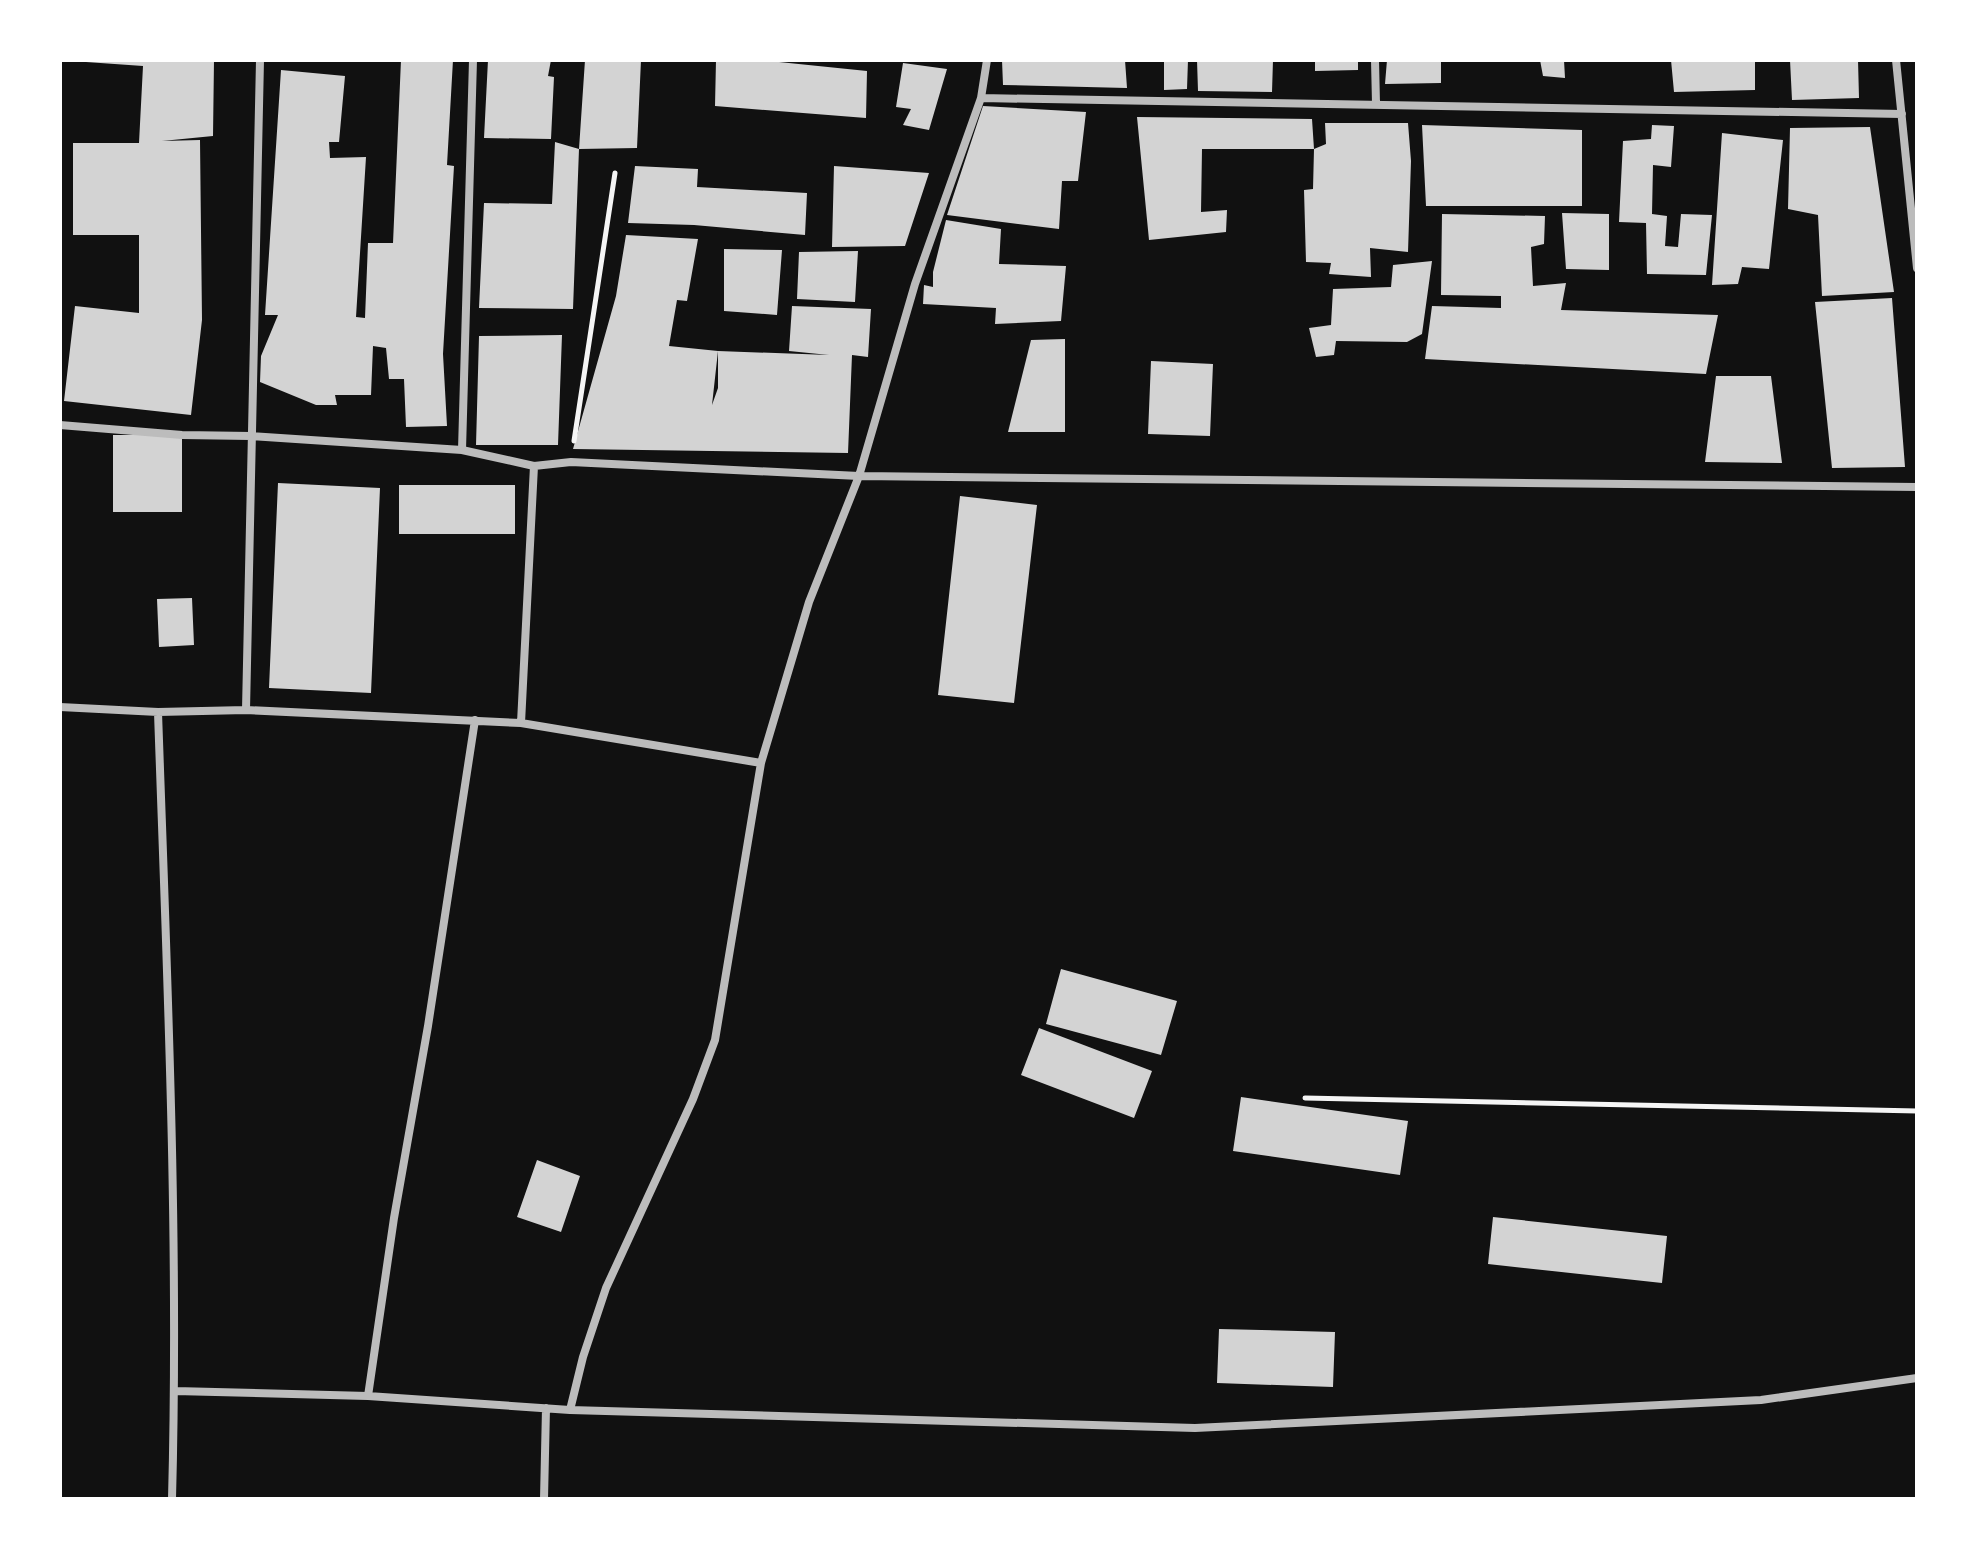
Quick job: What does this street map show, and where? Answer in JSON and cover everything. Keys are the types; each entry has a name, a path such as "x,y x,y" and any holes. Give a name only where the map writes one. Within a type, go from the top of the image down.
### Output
{"street":[{"path":"246,710 260,60"},
{"path":"462,450 473,60"},
{"path":"570,1410 583,1357 606,1288 693,1099 715,1040 761,763 809,602 859,476 915,284 981,98 987,60"},
{"path":"1375,60 1376,104"},
{"path":"1896,60 1917,268"},
{"path":"981,98 1902,114"},
{"path":"60,425 182,435 251,436 462,450 534,466 571,462 859,476 1917,487"},
{"path":"521,723 534,466"},
{"path":"60,707 158,712 246,710 521,723 761,763"},
{"path":"158,712 168,991 175,1391 172,1499"},
{"path":"368,1396 475,720"},
{"path":"175,1391 368,1396 570,1410 1195,1428 1761,1400 1917,1378"},
{"path":"544,1499 546,1408"}],"path":[{"path":"571,462 615,173"},
{"path":"1305,1098 1917,1111"}],"building":[{"path":"86,60 214,60 213,136 162,141 200,140 202,320 191,415 64,401 75,306 139,313 139,235 73,235 73,143 139,143 143,66"},
{"path":"401,60 453,60 447,165 454,166 443,354 447,426 406,427 404,379 389,379 386,348 373,346 371,395 335,395 337,405 316,405 260,382 261,356 278,315 265,315 281,70 345,76 339,142 329,142 330,158 366,157 356,317 365,318 368,243 393,243"},
{"path":"488,60 551,60 548,76 554,77 551,139 484,138"},
{"path":"585,60 641,60 637,148 579,149"},
{"path":"716,60 759,60 867,71 866,118 715,106"},
{"path":"1002,60 1125,60 1127,88 1003,85"},
{"path":"1164,60 1188,60 1187,89 1164,90"},
{"path":"1197,60 1273,60 1272,92 1198,91"},
{"path":"1315,60 1358,60 1358,70 1315,71"},
{"path":"1387,60 1441,60 1441,83 1385,84"},
{"path":"1540,60 1564,60 1565,78 1543,76"},
{"path":"1671,60 1755,60 1755,90 1674,92"},
{"path":"1790,60 1858,60 1859,98 1792,100"},
{"path":"903,63 947,69 929,130 903,125 911,109 896,107"},
{"path":"983,106 1086,112 1078,181 1062,181 1059,229 947,215"},
{"path":"1137,117 1312,119 1314,149 1202,149 1201,212 1227,210 1226,232 1149,240"},
{"path":"1325,123 1408,123 1411,161 1408,252 1370,248 1371,277 1329,274 1331,263 1306,262 1304,190 1313,189 1314,149 1326,144"},
{"path":"1422,125 1582,130 1582,206 1426,206"},
{"path":"1652,125 1674,126 1671,167 1653,165 1652,214 1667,216 1665,246 1678,247 1681,214 1712,215 1706,275 1647,274 1646,223 1619,222 1623,141 1651,139"},
{"path":"1870,127 1894,292 1822,296 1818,215 1788,209 1790,128"},
{"path":"1722,133 1783,140 1769,269 1742,267 1738,284 1712,285"},
{"path":"555,142 579,149 573,309 479,308 484,203 552,204"},
{"path":"635,166 698,169 697,187 807,193 805,235 694,225 628,223"},
{"path":"834,166 929,173 905,246 832,247"},
{"path":"1562,213 1609,214 1609,270 1566,269"},
{"path":"1442,214 1545,216 1544,244 1531,247 1533,286 1566,283 1561,310 1718,315 1706,374 1425,359 1432,306 1501,308 1501,296 1441,295"},
{"path":"946,220 1001,229 999,264 1066,266 1061,321 995,324 996,308 923,304 924,285 933,287 933,272"},
{"path":"626,235 698,239 687,301 677,300 669,346 829,355 789,351 792,306 871,309 868,357 852,355 848,453 573,449 616,296","holes":["718,351 718,388 712,405"]},
{"path":"724,249 782,250 777,315 724,311"},
{"path":"858,251 855,302 797,299 799,252"},
{"path":"1432,261 1422,334 1407,342 1336,341 1334,355 1316,357 1309,328 1331,325 1333,289 1391,287 1393,265"},
{"path":"1892,298 1905,467 1832,468 1815,302"},
{"path":"562,335 558,445 476,445 479,336"},
{"path":"1065,339 1065,432 1008,432 1031,340"},
{"path":"1151,361 1213,364 1210,436 1148,434"},
{"path":"1716,376 1771,376 1782,463 1705,462"},
{"path":"113,435 182,435 182,512 113,512"},
{"path":"278,483 380,488 371,693 269,688"},
{"path":"399,485 515,485 515,534 399,534"},
{"path":"960,496 1037,505 1014,703 938,695"},
{"path":"192,598 194,645 159,647 157,599"},
{"path":"1061,969 1177,1001 1161,1055 1046,1024"},
{"path":"1039,1028 1152,1071 1134,1118 1021,1075"},
{"path":"1241,1097 1408,1121 1400,1175 1233,1151"},
{"path":"537,1160 580,1176 561,1232 517,1217"},
{"path":"1493,1217 1667,1236 1662,1283 1488,1264"},
{"path":"1219,1329 1335,1332 1333,1387 1217,1383"}]}
